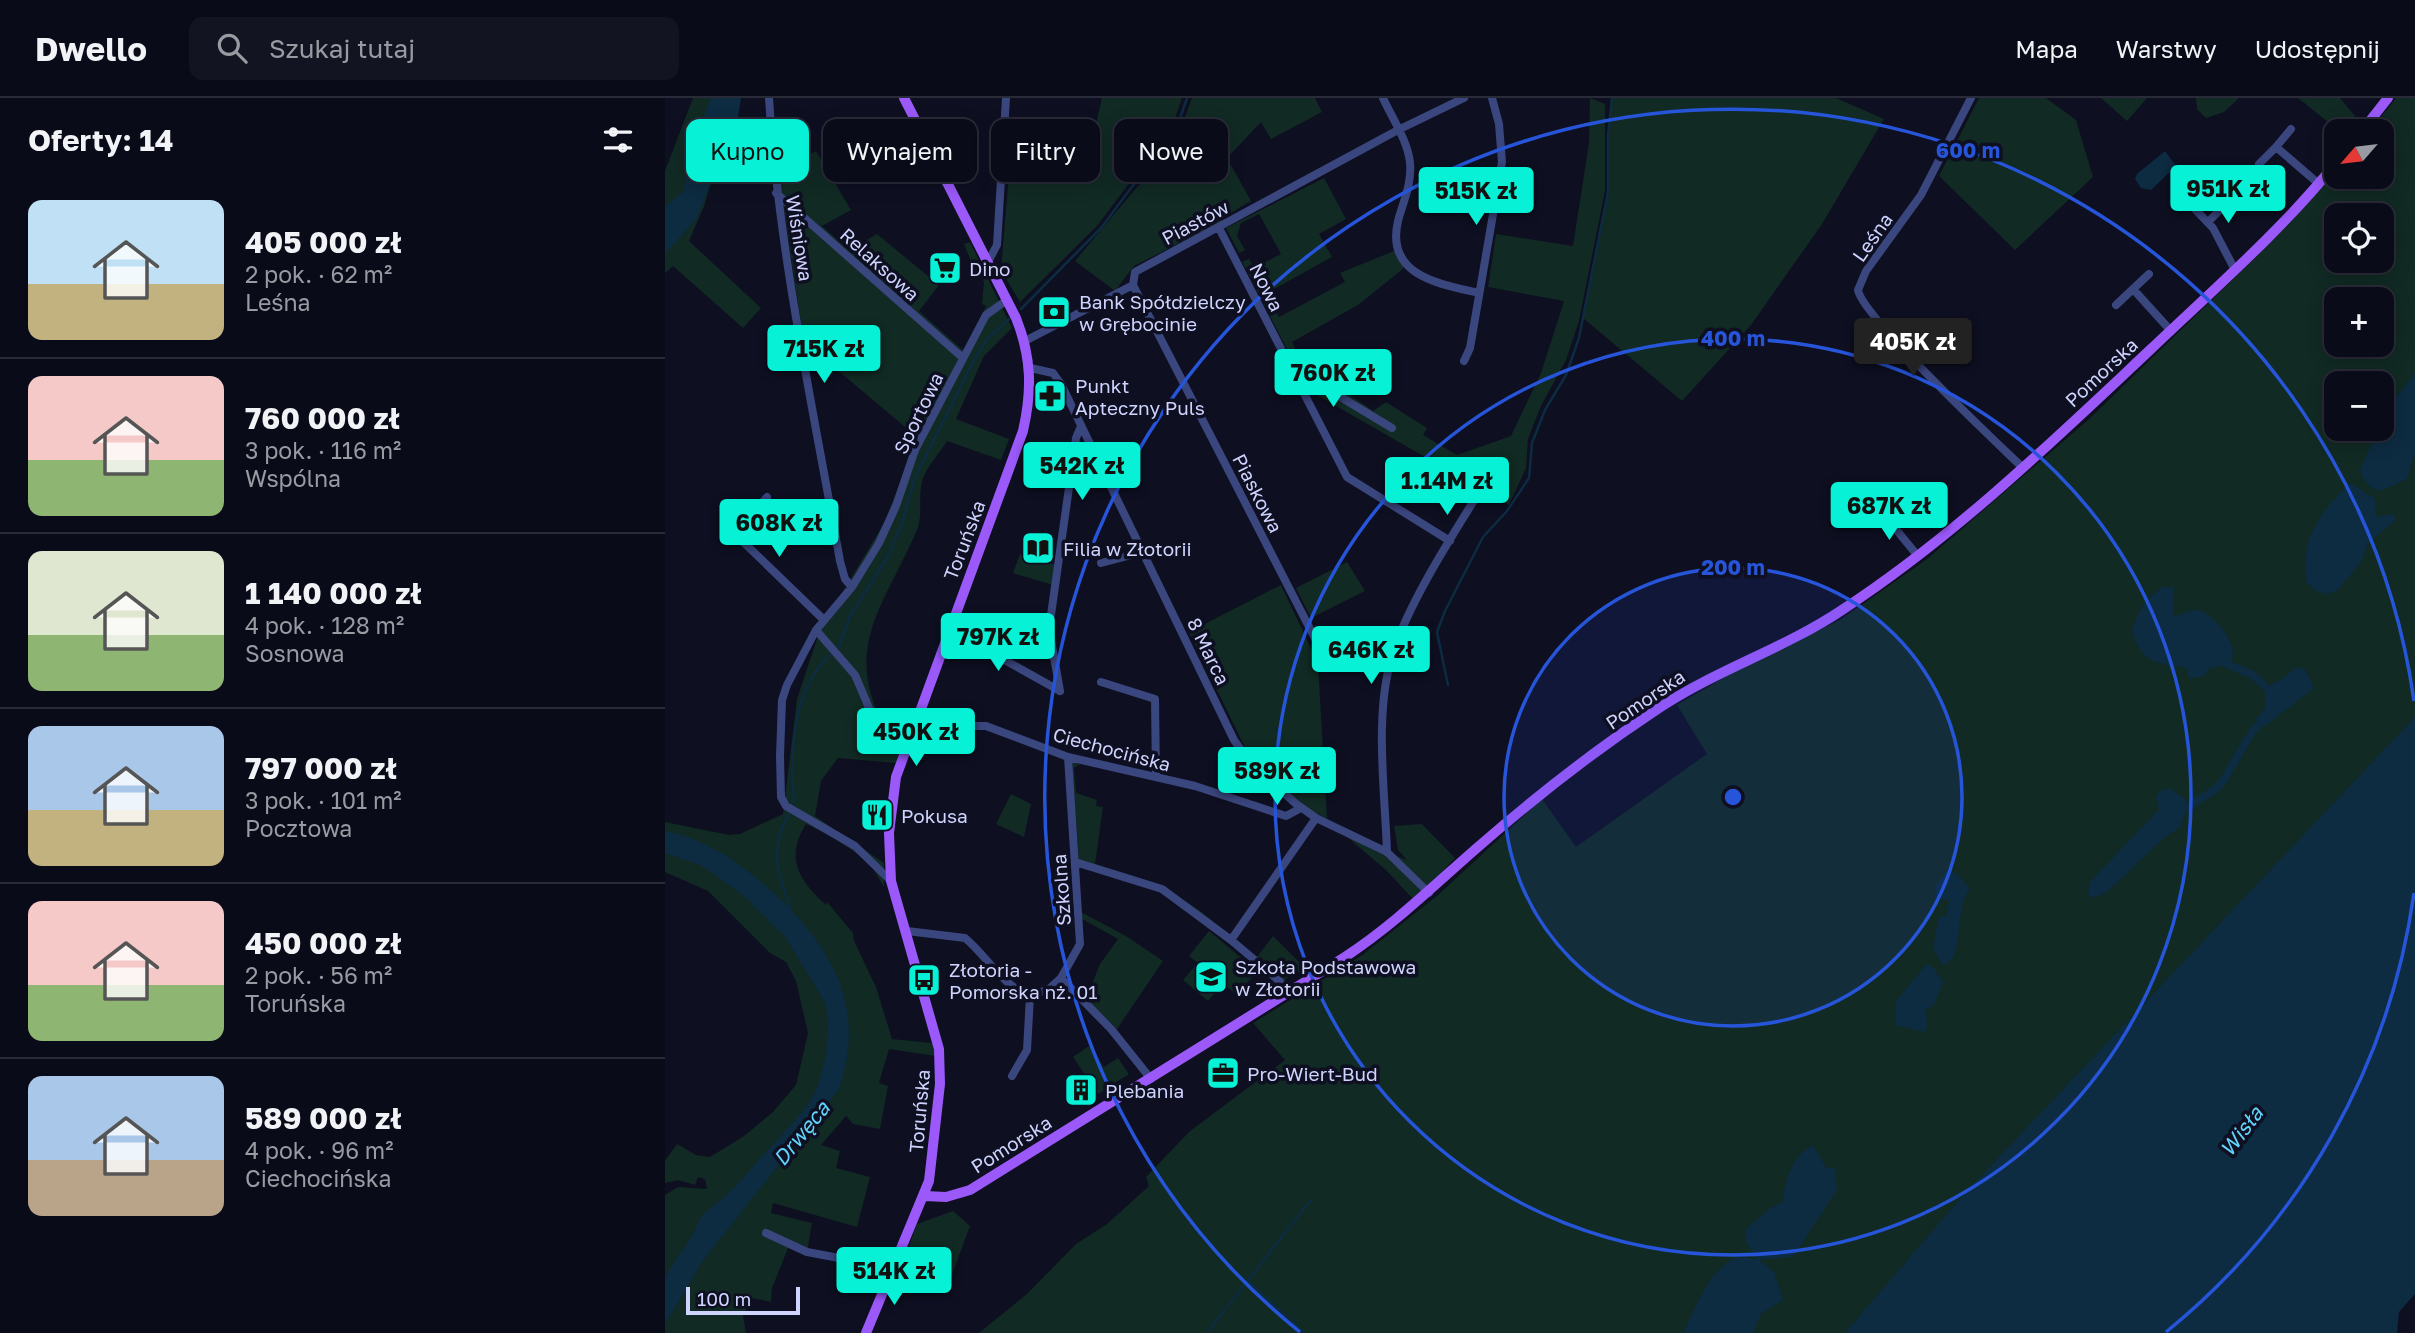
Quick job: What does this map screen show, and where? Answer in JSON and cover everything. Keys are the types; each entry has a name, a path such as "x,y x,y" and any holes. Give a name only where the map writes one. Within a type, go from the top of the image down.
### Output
{"main road":[{"name":"Toruńska","path":"904,98 914,119"},
{"path":"2371,119 2388,98"},
{"name":"Pomorska","path":"925,1196 946,1196 970,1190 1381,933 1526,808 1655,710 1729,667 1827,620 1917,555 2023,468 2171,331 2235,270 2324,178"},
{"name":"Toruńska","path":"866,1333 925,1196 937,1127 940,1058 891,881 889,833 892,806 911,733 1023,432 1030,398 1030,368 1025,341 946,182"}],"street":[{"name":"Wiśniowa","path":"769,98 776,193 840,561 845,579 852,587"},
{"path":"988,262 997,245 1006,98"},
{"path":"1383,98 1410,165 1408,189 1396,230 1403,258 1412,270 1424,279 1479,293"},
{"name":"Piastów","path":"1025,341 1133,285 1135,272 1398,130 1464,98"},
{"path":"1464,361 1471,348 1502,162 1500,124 1492,98"},
{"name":"Leśna","path":"1971,98 1920,195 1866,271 1858,290 1865,305 1900,344 2023,468"},
{"path":"2259,164 2291,129"},
{"path":"2276,147 2319,184"},
{"name":"Relaksowa","path":"776,193 963,358"},
{"path":"2208,222 2230,200"},
{"path":"2190,204 2208,222 2235,270"},
{"name":"Nowa","path":"1219,228 1347,477 1450,541"},
{"path":"2116,305 2149,274"},
{"name":"Piaskowa","path":"1133,285 1323,654 1331,658 1392,656"},
{"path":"2133,289 2171,331"},
{"name":"Sportowa","path":"891,881 855,846 786,806 781,797 780,777 782,700 816,630 852,587 879,543 896,506 915,450 985,315 1007,300"},
{"path":"1289,366 1392,428"},
{"name":"8 Marca","path":"1030,368 1055,376 1234,740 1249,761 1301,808 1316,818 1387,852 1429,893"},
{"path":"949,629 1060,691 1049,629 1076,438 1081,426"},
{"path":"1387,852 1384,724 1392,656 1450,541 1485,483"},
{"path":"1885,516 1887,504 1904,490"},
{"path":"767,497 735,534 824,620"},
{"path":"1862,523 1872,514 1885,516 1917,555"},
{"path":"1101,562 1143,552"},
{"path":"816,630 855,675 881,736 890,743 906,748"},
{"path":"1101,682 1155,699 1156,777"},
{"name":"Ciechocińska","path":"911,733 956,726 986,726 1068,757 1235,798 1286,816 1301,808"},
{"name":"Szkolna","path":"1061,978 1080,944 1068,757"},
{"path":"1231,940 1316,818"},
{"path":"1075,862 1162,889 1231,940 1291,991"},
{"path":"907,931 965,938 1000,976 1019,992 1030,996 1049,989 1061,978 1111,1029 1151,1079"},
{"path":"1012,1076 1027,1050 1030,996"},
{"path":"766,1233 807,1252 892,1268"}],"green space":[{"path":"693,98 737,98 731,119 686,119 686,182 711,182 689,241 761,308 743,328 673,266 665,273 665,171"},
{"path":"1102,98 1182,98 1175,119 1114,119 1114,182 1130,182 1097,226 1020,302 1001,270 1008,182 1100,182 1100,119 1097,119"},
{"path":"1192,98 1315,98 1322,112 1271,139 1261,122 1228,157 1228,119 1184,119"},
{"path":"1590,98 1605,104 1605,191 1579,321 1566,360 1541,406 1528,439 1526,468 1509,505 1308,390 1242,262 1249,259 1254,268 1281,254 1259,214 1241,223 1237,236 1245,250 1239,253 1226,228 1324,178 1346,219 1319,234 1332,257 1267,293 1279,317 1345,282 1340,273 1394,251 1404,268 1358,305 1292,342 1298,354 1316,373 1373,411 1386,402 1427,428 1423,435 1457,455 1511,436 1541,373 1564,301 1488,287 1496,234 1573,246 1589,143"},
{"path":"1613,98 1836,98 1884,119 1822,224 1751,325 1682,401 1583,318 1608,192 1608,136"},
{"path":"1979,98 2046,98 2076,120 2093,177 2015,250 1939,176"},
{"path":"2101,98 2147,98 2127,121"},
{"path":"2196,98 2239,98 2224,112 2206,118 2197,109"},
{"path":"2298,98 2340,98 2355,116 2352,119 2324,119"},
{"path":"2396,98 2415,98 2415,986 2090,1333 979,1333 1028,1293 1076,1244 1107,1224 1149,1186 1146,1177 1189,1132 1285,1060 1253,1023 1361,956 1438,895 1542,799 1576,847 1707,754 1677,705 1739,669 1840,620 1927,559 2088,420 2257,256 2324,185 2324,189 2394,189 2394,119 2379,119"},
{"path":"816,151 823,163 823,182 834,182 851,210 822,226 849,250 877,234 939,285 919,311 965,352 986,306 982,304 984,282 980,274 977,276 964,244 970,242 1012,328 984,356 956,419 1009,439 1001,460 947,441 924,477 917,530 871,630 867,678 874,705 889,735 903,739 896,763 838,758 821,781 815,816 884,863 884,887 869,862 831,836 806,824 796,847 798,868 802,877 853,933 854,941 876,987 892,1039 932,1043 936,1056 889,1049 879,1083 888,1086 880,1129 853,1124 846,1116 821,1145 840,1151 836,1168 870,1177 857,1227 773,1203 771,1213 812,1223 807,1252 789,1246 772,1288 771,1302 752,1298 743,1316 746,1333 665,1333 665,1195 678,1187 707,1189 705,1179 698,1177 695,1185 678,1180 665,1183 665,1161 677,1144 696,1155 710,1157 744,1136 773,1112 796,1085 808,1033 796,981 786,962 770,953 708,891 665,872 665,822 729,835 740,834 783,814 797,699 820,630 884,523 905,470 923,442 804,342 780,182 809,182 809,154"},
{"path":"1228,160 1251,201 1222,218 1223,221 1134,266 1115,291 1075,261 1143,182 1228,182"},
{"path":"1020,554 1056,565 1053,585 1013,573"},
{"path":"1347,562 1365,591 1311,618 1296,588"},
{"path":"1281,585 1318,663 1327,819 1293,801 1246,750 1189,632"},
{"path":"1072,762 1080,764 1074,768 1076,793 1097,800 1096,806 1103,807 1095,864 1160,885 1199,910 1257,957 1273,936 1305,968 1280,982 1158,890 1079,861"},
{"path":"1011,794 1031,804 1024,837 996,824"},
{"path":"1422,824 1455,858 1415,901 1386,870 1346,836 1407,860 1398,850 1394,826"},
{"path":"1081,912 1126,936 1163,961 1117,1029 1086,999 1100,964 1118,939 1082,919"},
{"path":"1209,931 1257,971 1237,995 1189,956"},
{"path":"1196,965 1220,986 1208,1001 1183,980"},
{"path":"1089,1046 1104,1067 1118,1058 1129,1074 1098,1094 1073,1057"},
{"path":"953,1211 970,1226 950,1280 903,1263 917,1224"}],"water":[{"path":"711,98 741,98 737,119 703,119"},
{"path":"2165,151 2176,166 2151,190 2141,188 2135,179 2137,174"},
{"path":"686,179 686,182 711,182 696,219 665,254 665,207 683,192"},
{"path":"2415,373 2415,453 2407,479 2380,491 2367,484 2360,470 2373,441 2394,441 2394,401"},
{"path":"2350,483 2375,499 2376,517 2393,514 2396,520 2368,543 2361,562 2337,591 2326,594 2316,591 2306,582 2306,553 2309,540 2321,516"},
{"path":"2163,587 2174,587 2174,616 2194,610 2201,611 2220,626 2233,651 2227,664 2210,668 2204,676 2189,679 2187,668 2160,663 2141,651 2132,632 2134,625 2147,600"},
{"path":"2296,667 2305,669 2314,688 2265,726 2258,725 2256,719 2265,708 2265,687 2281,680"},
{"name":"Wisła","path":"2415,717 2415,1294 2399,1312 2397,1333 1845,1333 1965,1193"},
{"path":"2169,788 2184,798 2188,807 2179,828 2164,838 2107,892 2094,898 2088,894 2089,883 2159,809 2156,797 2161,790"},
{"name":"Drwęca","path":"665,831 707,845 732,860 756,877 789,908 825,953 837,977 846,1002 849,1029 847,1058 839,1089 704,1259 665,1324 665,1277 693,1234 701,1216 730,1192 804,1110 816,1091 826,1056 828,1024 826,1004 786,938 743,895 702,866 665,853"},
{"path":"1946,872 1957,873 1970,889 1962,909 1955,954 1943,965 1933,948 1939,917 1946,917 1949,900 1936,899 1936,886"},
{"path":"1927,964 1934,968 1943,982 1934,1005 1926,1010 1927,1027 1924,1032 1895,1025 1896,1001"},
{"path":"1813,1146 1826,1167 1835,1169 1837,1190 1793,1257 1759,1260 1774,1272 1783,1300 1761,1314 1753,1333 1684,1333 1713,1276 1731,1260 1740,1257 1757,1259 1746,1242 1745,1230 1770,1208 1783,1202 1791,1169 1801,1154"}],"waterway":[{"path":"1021,309 1101,228 1134,184 1180,145 1176,130 1187,98"},
{"path":"1448,685 1437,632 1483,537 1507,511 1529,478 1532,443 1545,410 1566,375 1579,338 1608,192 1608,136 1612,98"},
{"path":"839,647 850,616 887,558 903,521 915,477 973,362 987,339 1009,319"},
{"path":"794,803 793,745 800,705 817,670 830,655"},
{"path":"2227,664 2253,675 2265,687"},
{"path":"2188,807 2219,785 2258,725"},
{"path":"790,812 779,836 777,859 790,908"},
{"path":"1227,1307 1310,1201"},
{"path":"1248,1281 1304,1333"},
{"path":"1207,1333 1224,1310"}],"place":[{"name":"Dino","path":"945,268"},
{"name":"Bank Spółdzielczy w Grębocinie","path":"1054,312"},
{"name":"Punkt Apteczny Puls","path":"1050,396"},
{"name":"Filia w Złotorii","path":"1038,548"},
{"name":"Pokusa","path":"877,815"},
{"name":"Szkoła Podstawowa w Złotorii","path":"1211,977"},
{"name":"Złotoria - Pomorska nż. 01","path":"924,980"},
{"name":"Pro-Wiert-Bud","path":"1223,1073"},
{"name":"Plebania","path":"1081,1090"}]}
